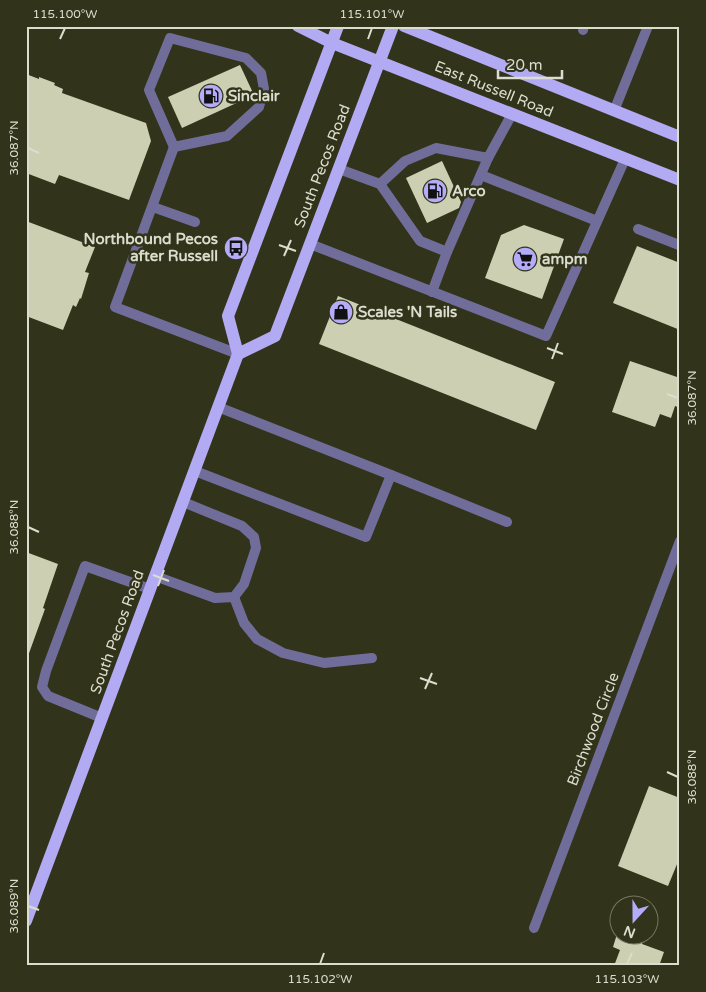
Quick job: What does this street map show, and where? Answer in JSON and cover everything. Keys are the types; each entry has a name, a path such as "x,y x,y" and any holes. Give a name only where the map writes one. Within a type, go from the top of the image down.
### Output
{"main road":[{"name":"East Russell Road","path":"298,26 332,43 680,180"},
{"path":"238,354 228,316 338,26"},
{"name":"South Pecos Road","path":"26,921 238,354 275,336 394,26"},
{"name":"East Russell Road","path":"404,26 680,138"}],"street":[{"path":"614,111 648,26"},
{"path":"174,148 227,136 259,107 264,89 261,73 246,58 170,38 149,90 174,148 115,307 238,354"},
{"path":"432,292 447,252 488,158 512,114"},
{"path":"380,184 405,161 436,148 488,158"},
{"path":"310,244 546,336 625,159"},
{"path":"339,169 380,184 420,241 447,252"},
{"path":"481,175 597,221"},
{"path":"152,207 195,222"},
{"path":"638,229 680,244"},
{"path":"218,407 508,522"},
{"path":"194,471 366,537 391,475"},
{"path":"155,576 215,598 234,597 244,584 256,548 254,537 242,526 183,502"},
{"name":"Birchwood Circle","path":"534,928 680,541"},
{"path":"102,718 48,696 42,687 46,671 85,566 150,589"},
{"path":"234,597 244,623 257,639 283,653 324,663 372,658"}],"building":[{"name":"Sinclair","path":"240,65 254,95 182,128 168,97"},
{"path":"26,74 55,83 54,85 63,89 62,93 146,123 151,141 129,200 59,175 55,184 26,173"},
{"path":"442,161 461,202 459,208 427,223 406,178"},
{"path":"26,221 95,247 85,272 89,273 81,299 76,307 73,305 63,330 26,316"},
{"name":"ampm","path":"524,225 564,239 542,299 485,278 501,235"},
{"path":"637,246 680,263 680,330 613,303"},
{"path":"338,296 555,382 536,430 319,344"},
{"path":"630,361 680,378 680,408 675,406 671,418 660,414 655,427 612,412"},
{"path":"26,552 58,564 43,608 45,609 28,656 26,656"},
{"path":"649,786 680,798 680,857 668,886 618,866"},
{"path":"614,944 642,944 664,952 659,966 614,966 620,950 613,947"}],"place":[{"name":"Sinclair","path":"211,96"},
{"name":"Arco","path":"435,191"},
{"name":"Northbound Pecos after Russell","path":"236,248"},
{"name":"ampm","path":"525,259"},
{"name":"Scales 'N Tails","path":"341,312"}]}
